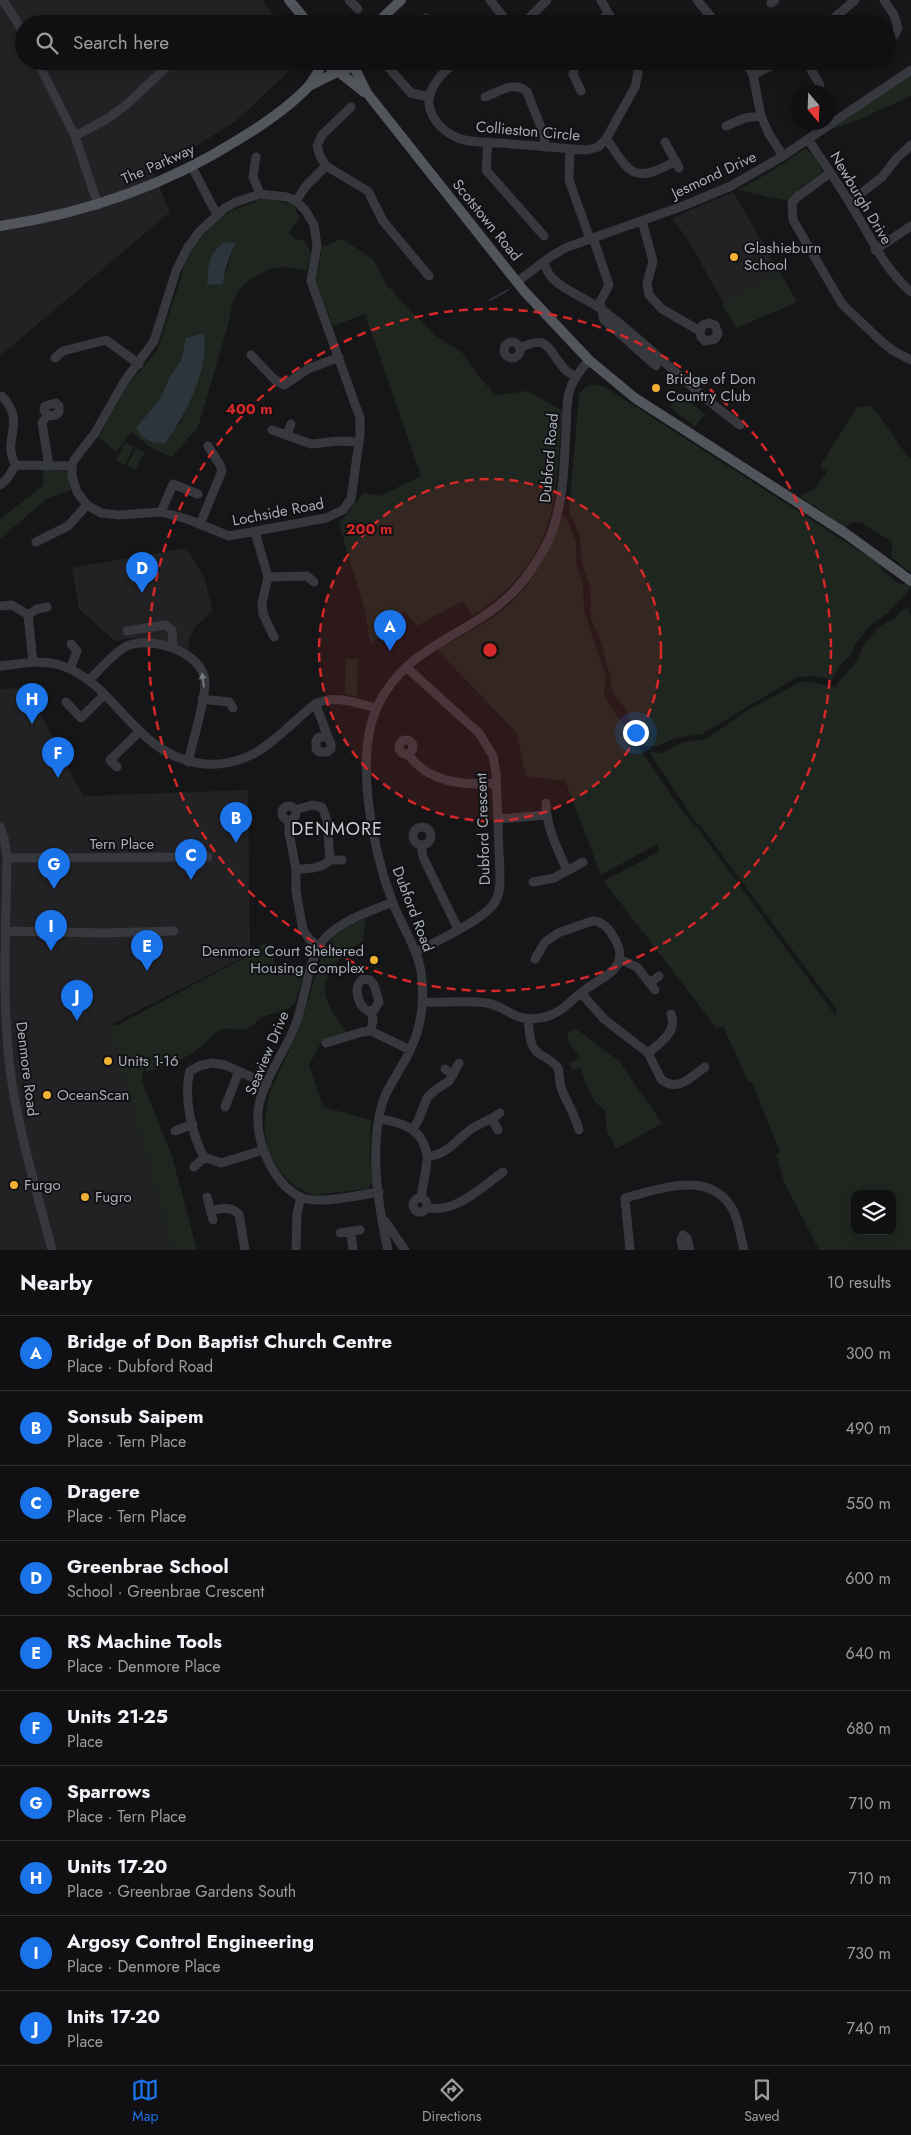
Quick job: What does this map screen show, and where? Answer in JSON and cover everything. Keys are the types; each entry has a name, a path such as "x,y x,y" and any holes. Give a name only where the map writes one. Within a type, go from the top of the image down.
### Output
{"main road":[{"path":"289,0 302,15"},
{"path":"385,15 401,0"},
{"name":"The Parkway","path":"309,86 319,70"},
{"path":"334,70 366,94"},
{"name":"The Parkway","path":"0,226 59,216 146,188 192,167 254,130 309,86 338,72 347,70"},
{"path":"356,70 366,94"},
{"name":"Scotstown Road","path":"366,94 517,282 566,338 589,360 635,398 845,533 911,581"}],"street":[{"path":"3,0 15,19"},
{"path":"349,0 358,9"},
{"path":"490,0 502,15"},
{"path":"532,15 547,0"},
{"path":"601,0 609,14"},
{"path":"698,0 710,15"},
{"path":"838,14 855,0"},
{"path":"884,0 894,15"},
{"path":"42,70 74,136 98,205"},
{"path":"74,136 107,119 126,105 163,70"},
{"path":"390,70 408,92 414,95 429,97 434,85 448,70"},
{"path":"574,70 573,74 581,91"},
{"path":"638,70 638,79 635,87 606,139 628,168 641,174 678,165 666,142"},
{"path":"750,70 761,116 769,134 783,156"},
{"path":"753,75 763,70"},
{"path":"811,70 820,85"},
{"name":"Jesmond Drive","path":"517,282 565,248 642,221 731,186 783,156 911,70"},
{"path":"563,74 573,74"},
{"path":"485,97 513,86 522,88 527,92 544,136 545,147"},
{"name":"Collieston Circle","path":"429,97 430,109 436,121 442,128 459,138 570,149 593,149 606,139"},
{"path":"351,108 322,135 318,146 320,156 326,166 368,191 383,222 429,276"},
{"path":"726,126 745,118 761,116"},
{"name":"Newburgh Drive","path":"808,139 850,202 875,250 890,271 911,292"},
{"path":"488,142 486,170 544,236"},
{"path":"850,202 882,177 911,144"},
{"path":"570,149 569,180 609,285 600,302 605,322 656,366"},
{"path":"256,157 253,177 260,194"},
{"path":"36,542 68,526 88,505 75,486 72,466 95,433 124,382 154,342 176,271 185,252 200,231 217,214 236,202 260,194 287,197 296,201 306,186 326,166"},
{"path":"192,167 217,214"},
{"path":"830,173 796,197 792,203 793,220 842,304 892,350 911,360"},
{"name":"Lochside Road","path":"88,505 108,514 161,512 200,524 224,536 326,518 343,510 351,499 361,426 359,411 311,282 317,246 316,232 310,217 296,201"},
{"path":"642,221 653,261 647,284 649,295 662,308 700,331"},
{"path":"875,250 911,226"},
{"path":"543,262 552,278 600,308 680,374 714,407 740,424"},
{"path":"55,358 61,348 106,340 138,364"},
{"path":"520,348 538,342 544,343 550,347 563,368 576,377"},
{"path":"251,355 256,366 275,380 284,384 308,369 339,357"},
{"name":"Dubford Road","path":"388,1250 379,1192 376,1154 379,1119 389,1086 410,1050 418,1028 423,1002 420,966 416,952 392,902 372,829 367,779 369,733 376,708 387,689 406,666 432,646 501,603 521,583 538,559 550,536 559,509 568,397 576,377 589,360"},
{"path":"2,396 8,403 12,415 12,422 4,442 4,448 16,464 72,466"},
{"path":"47,416 42,423 49,466"},
{"path":"287,435 291,424"},
{"path":"272,430 317,444 338,441 359,442"},
{"path":"200,524 222,473 220,456 208,446"},
{"path":"0,485 6,480 16,464"},
{"path":"161,512 173,484 198,494"},
{"path":"254,532 268,577 258,597 263,614 274,637"},
{"path":"268,577 300,575 313,577"},
{"path":"0,606 12,605 28,615"},
{"path":"28,615 37,609 47,607"},
{"path":"28,615 34,662"},
{"path":"127,631 165,625 172,630 174,648"},
{"path":"90,680 127,646 147,643 174,648 188,656 200,668 205,683 188,762"},
{"path":"70,669 77,651 71,644"},
{"path":"0,666 34,662 53,664 70,669 90,680 153,745 188,762 215,764 232,762 250,756 263,748 314,704 324,700 341,700 376,708"},
{"name":"Dubford Crescent","path":"406,666 479,733 486,743 494,763 500,876 495,902 485,913 416,952"},
{"path":"66,702 81,718 104,696"},
{"path":"202,699 229,702 232,708"},
{"path":"314,704 327,730 327,737"},
{"path":"117,767 110,760 139,732"},
{"path":"408,754 415,764 428,773 446,781 465,785 496,783"},
{"path":"546,803 546,815 567,870"},
{"path":"319,946 310,940 303,930 296,892 296,869 289,833 289,820 283,816 283,810 290,806 295,810 312,805 322,807 327,820 330,860"},
{"path":"498,819 546,815"},
{"name":"Denmore Road","path":"0,827 7,858 7,1029 12,1084 52,1250"},
{"path":"421,845 423,857 458,929"},
{"name":"Tern Place","path":"7,858 208,857"},
{"path":"296,869 308,869 320,866 330,860 342,860"},
{"path":"538,883 554,878 583,862"},
{"name":"Seaview Drive","path":"300,1197 280,1178 263,1150 258,1125 260,1105 267,1084 295,1026 319,946 340,926 392,902"},
{"path":"423,1002 488,1004 514,1016 528,1019 554,1014 580,992 608,976 614,970 619,959 618,947 613,935 597,917 558,933 545,942 535,959"},
{"path":"6,931 174,931"},
{"path":"619,959 637,967 652,987 659,976"},
{"path":"580,992 604,1018 648,1053 661,1079 670,1085 679,1084 705,1067"},
{"path":"371,1011 373,1018 371,1031"},
{"path":"648,1053 678,1024 671,1014"},
{"path":"528,1019 530,1041 533,1047 538,1053 562,1068 561,1087 579,1130"},
{"path":"326,1043 371,1031 410,1050"},
{"path":"204,1157 193,1124 187,1094 186,1069 207,1062 225,1065 267,1084"},
{"path":"413,1128 418,1121 427,1098 453,1075 459,1063"},
{"path":"445,1070 453,1075"},
{"path":"225,1107 239,1071"},
{"path":"428,1156 438,1156 446,1152 474,1127 500,1113"},
{"path":"379,1119 413,1128 422,1140 428,1156 421,1198 425,1200 427,1207 446,1208 470,1196 502,1172"},
{"path":"492,1119 498,1130"},
{"path":"175,1131 193,1124"},
{"path":"204,1157 221,1162 263,1150"},
{"path":"194,1167 204,1157"},
{"path":"630,1250 625,1198 687,1184 710,1190 726,1200 735,1215 744,1250"},
{"path":"296,1250 297,1214 300,1197 317,1200 379,1192"},
{"path":"207,1197 212,1216 223,1208 233,1209 240,1214 245,1250"},
{"name":"Dubford Road","path":"382,1216 405,1250"},
{"path":"340,1233 355,1231 353,1250"},
{"path":"683,1250 680,1240 683,1235 687,1238 690,1250"}],"shaded area":[{"path":"0,0 262,0 274,15 15,15 15,70 290,70 237,120 193,148 151,167 170,212 0,356"},
{"path":"911,74 911,96 858,120 836,128 836,124"},
{"path":"805,149 816,159 822,173 800,188 790,200 737,190 767,174"},
{"name":"Glashieburn School","path":"733,192 797,302 737,328 690,243 672,218"},
{"path":"262,199 292,204 300,217 289,232 295,239 303,240 311,252 307,270 284,267 269,269 251,279 239,289 233,302 198,427 172,457 153,449 131,432 116,452 99,437 127,386 157,350 188,256 202,237 225,215","holes":["235,243 223,283 207,285 209,262","204,333 205,344 202,369 178,427 136,428 160,399 169,378 181,360 186,339"]},
{"path":"342,239 373,259 387,285 436,336 462,352 478,376 496,395 528,391 562,411 557,474 547,527 537,551 522,573 501,595 473,616 462,601 417,626 405,612 370,645 365,610 339,524 363,493 380,496 421,476 365,314 333,326 316,282 322,247"},
{"path":"224,242 235,243 226,267 223,284 207,285 211,257"},
{"path":"780,272 797,302 737,328 722,304"},
{"path":"204,333 205,346 200,376 181,419 165,443 148,440 136,428 160,399 169,378 181,360 186,338"},
{"path":"596,384 605,387 880,564 882,571 900,584 906,584 911,588 888,613 870,625 854,646 850,656 841,664 832,680 815,676 797,677 702,734 675,738 658,746 645,746 632,727 627,711 612,692 611,679 600,639 591,619 590,587 582,564 579,533 569,512 579,394 585,387"},
{"path":"680,395 705,414 695,427 670,407"},
{"path":"871,406 911,459 911,573 891,557 892,542 862,523 853,522 845,527 800,496 815,489 827,472 820,466 857,407"},
{"path":"125,442 134,447 125,465 116,460"},
{"path":"136,448 145,452 135,470 127,466"},
{"path":"42,469 68,472 71,490 46,499 0,539 0,519 44,485"},
{"path":"562,516 566,517 576,541 576,564 583,584 584,610 606,677 604,696 682,811 698,829 835,1015 837,1010 699,824 696,823 649,752 662,753 683,742 706,739 751,708 801,682 812,682 835,687 857,661 863,646 876,630 886,622 894,620 901,611 907,608 911,616 911,1250 819,1250 785,1184 776,1155 780,1152 751,1081 748,1081 723,1026 717,1029 604,881 660,851 657,844 601,875 565,781 526,776 516,732 437,650 485,622 512,602 535,573"},
{"path":"186,548 204,577 213,611 195,627 190,637 188,650 156,639 131,638 115,641 79,609 72,568"},
{"path":"346,658 358,659 357,697 345,694"},
{"path":"27,688 83,796 248,790 250,954 110,1025 173,1250 0,1250 0,689"},
{"path":"366,918 363,941 338,962 325,983 328,1002 346,1032 322,1041 309,1065 323,1107 371,1120 370,1160 373,1182 368,1189 314,1195 296,1187 281,1173 268,1150 264,1126 269,1094 299,1030 324,949 334,936"},
{"path":"262,944 273,944 274,963 305,970 295,1003 283,1011 261,1018 247,1028 239,1030 222,1029 192,1054 177,1061 146,1072 144,1064 142,1082 172,1156 197,1250 173,1250 110,1026 119,1024 121,1026 121,1023 250,955"},
{"path":"575,1028 619,1061 662,1123 616,1149 607,1131 605,1111 590,1092 581,1069 573,1070 569,1063 580,1058 567,1040 568,1034"}],"waterway":[{"path":"490,300 508,290"}],"place":[{"name":"Glashieburn School","path":"734,257"},
{"name":"Bridge of Don Country Club","path":"656,388"},
{"name":"Greenbrae School","path":"142,593"},
{"name":"Bridge of Don Baptist Church Centre","path":"390,651"},
{"name":"Units 17-20","path":"32,724"},
{"name":"Units 21-25","path":"58,778"},
{"name":"Sonsub Saipem","path":"236,843"},
{"name":"Dragere","path":"191,880"},
{"name":"Sparrows","path":"54,889"},
{"name":"Argosy Control Engineering","path":"51,951"},
{"name":"Denmore Court Sheltered Housing Complex","path":"374,960"},
{"name":"RS Machine Tools","path":"147,971"},
{"name":"Inits 17-20","path":"77,1021"},
{"name":"Units 1-16","path":"108,1061"},
{"name":"OceanScan","path":"47,1095"},
{"name":"Furgo","path":"14,1185"},
{"name":"Fugro","path":"85,1197"}],"district":[{"name":"DENMORE","path":"337,829"}]}
